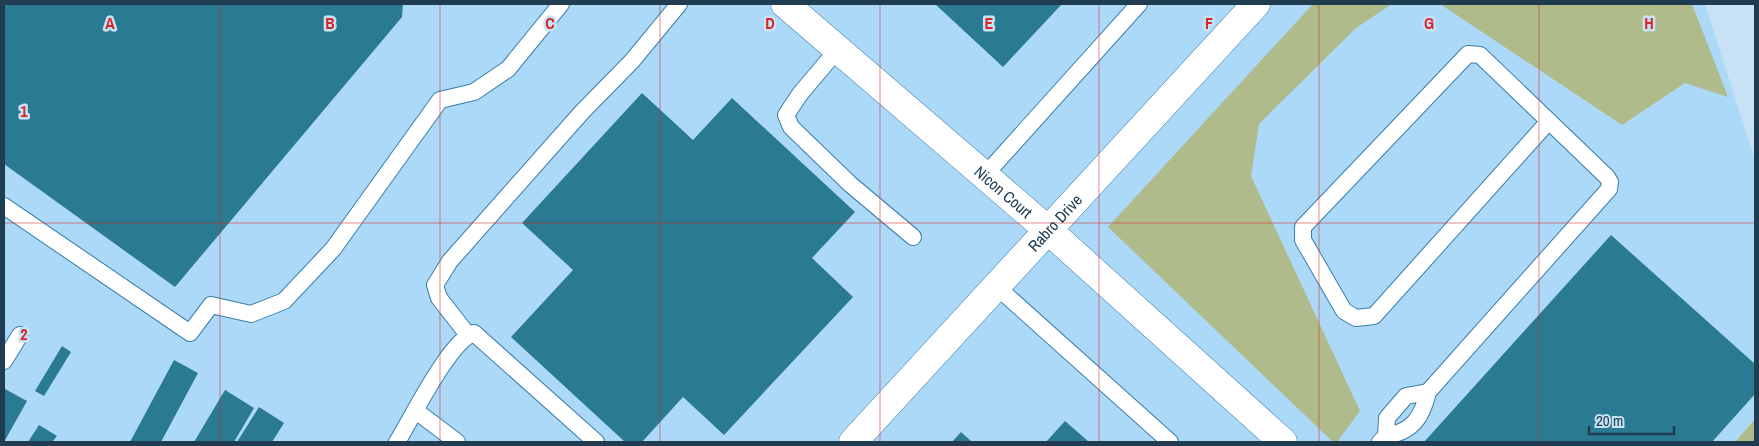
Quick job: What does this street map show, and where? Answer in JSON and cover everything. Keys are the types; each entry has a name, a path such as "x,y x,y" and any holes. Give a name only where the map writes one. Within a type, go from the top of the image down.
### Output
{"street":[{"name":"Nicon Court","path":"786,4 1048,230 1283,442"},
{"name":"Rabro Drive","path":"853,442 1256,4"}],"lane":[{"path":"4,206 190,332 211,305 251,314 284,301 333,249 440,100 474,92 508,69 561,4"},
{"path":"468,335 439,298 434,285 450,261 582,112 632,61 679,4"},
{"path":"985,175 1139,4"},
{"path":"838,49 800,94 786,115 790,126 850,184 913,237"},
{"path":"1428,392 1406,396 1387,418 1383,439 1403,434 1424,411 1428,392 1609,189 1610,182 1607,177 1549,121 1480,55 1468,54 1303,227 1303,240 1344,311 1356,318 1374,316 1549,121"},
{"path":"996,286 1170,442"},
{"path":"397,442 451,352 468,335 474,333 596,442"},
{"path":"4,361 20,335"},
{"path":"416,411 456,442"}],"shaded area":[{"path":"4,4 1705,4 1755,160 1755,419 1735,442 4,442"}],"green space":[{"path":"1313,4 1392,4 1356,28 1259,124 1251,176 1360,411 1337,442 1333,442 1108,227"},
{"path":"1440,4 1692,4 1728,97 1685,83 1622,125"},
{"path":"1755,419 1755,442 1735,442"}],"building":[{"path":"4,4 403,4 402,17 175,287 4,164"},
{"path":"935,4 1062,4 1003,67"},
{"path":"642,93 693,140 732,98 855,212 812,258 853,297 724,435 683,397 642,442 625,442 511,337 573,270 522,223"},
{"path":"1611,235 1755,364 1755,394 1712,442 1424,442"},
{"path":"62,346 71,352 44,396 35,391"},
{"path":"174,360 198,373 161,442 130,442"},
{"path":"4,390 27,401 4,442"},
{"path":"225,390 254,408 234,442 194,442"},
{"path":"259,407 284,423 272,442 237,442"},
{"path":"1065,421 1089,442 1046,442"},
{"path":"39,425 57,436 53,441 56,442 28,442"},
{"path":"961,432 972,442 952,442"}]}
